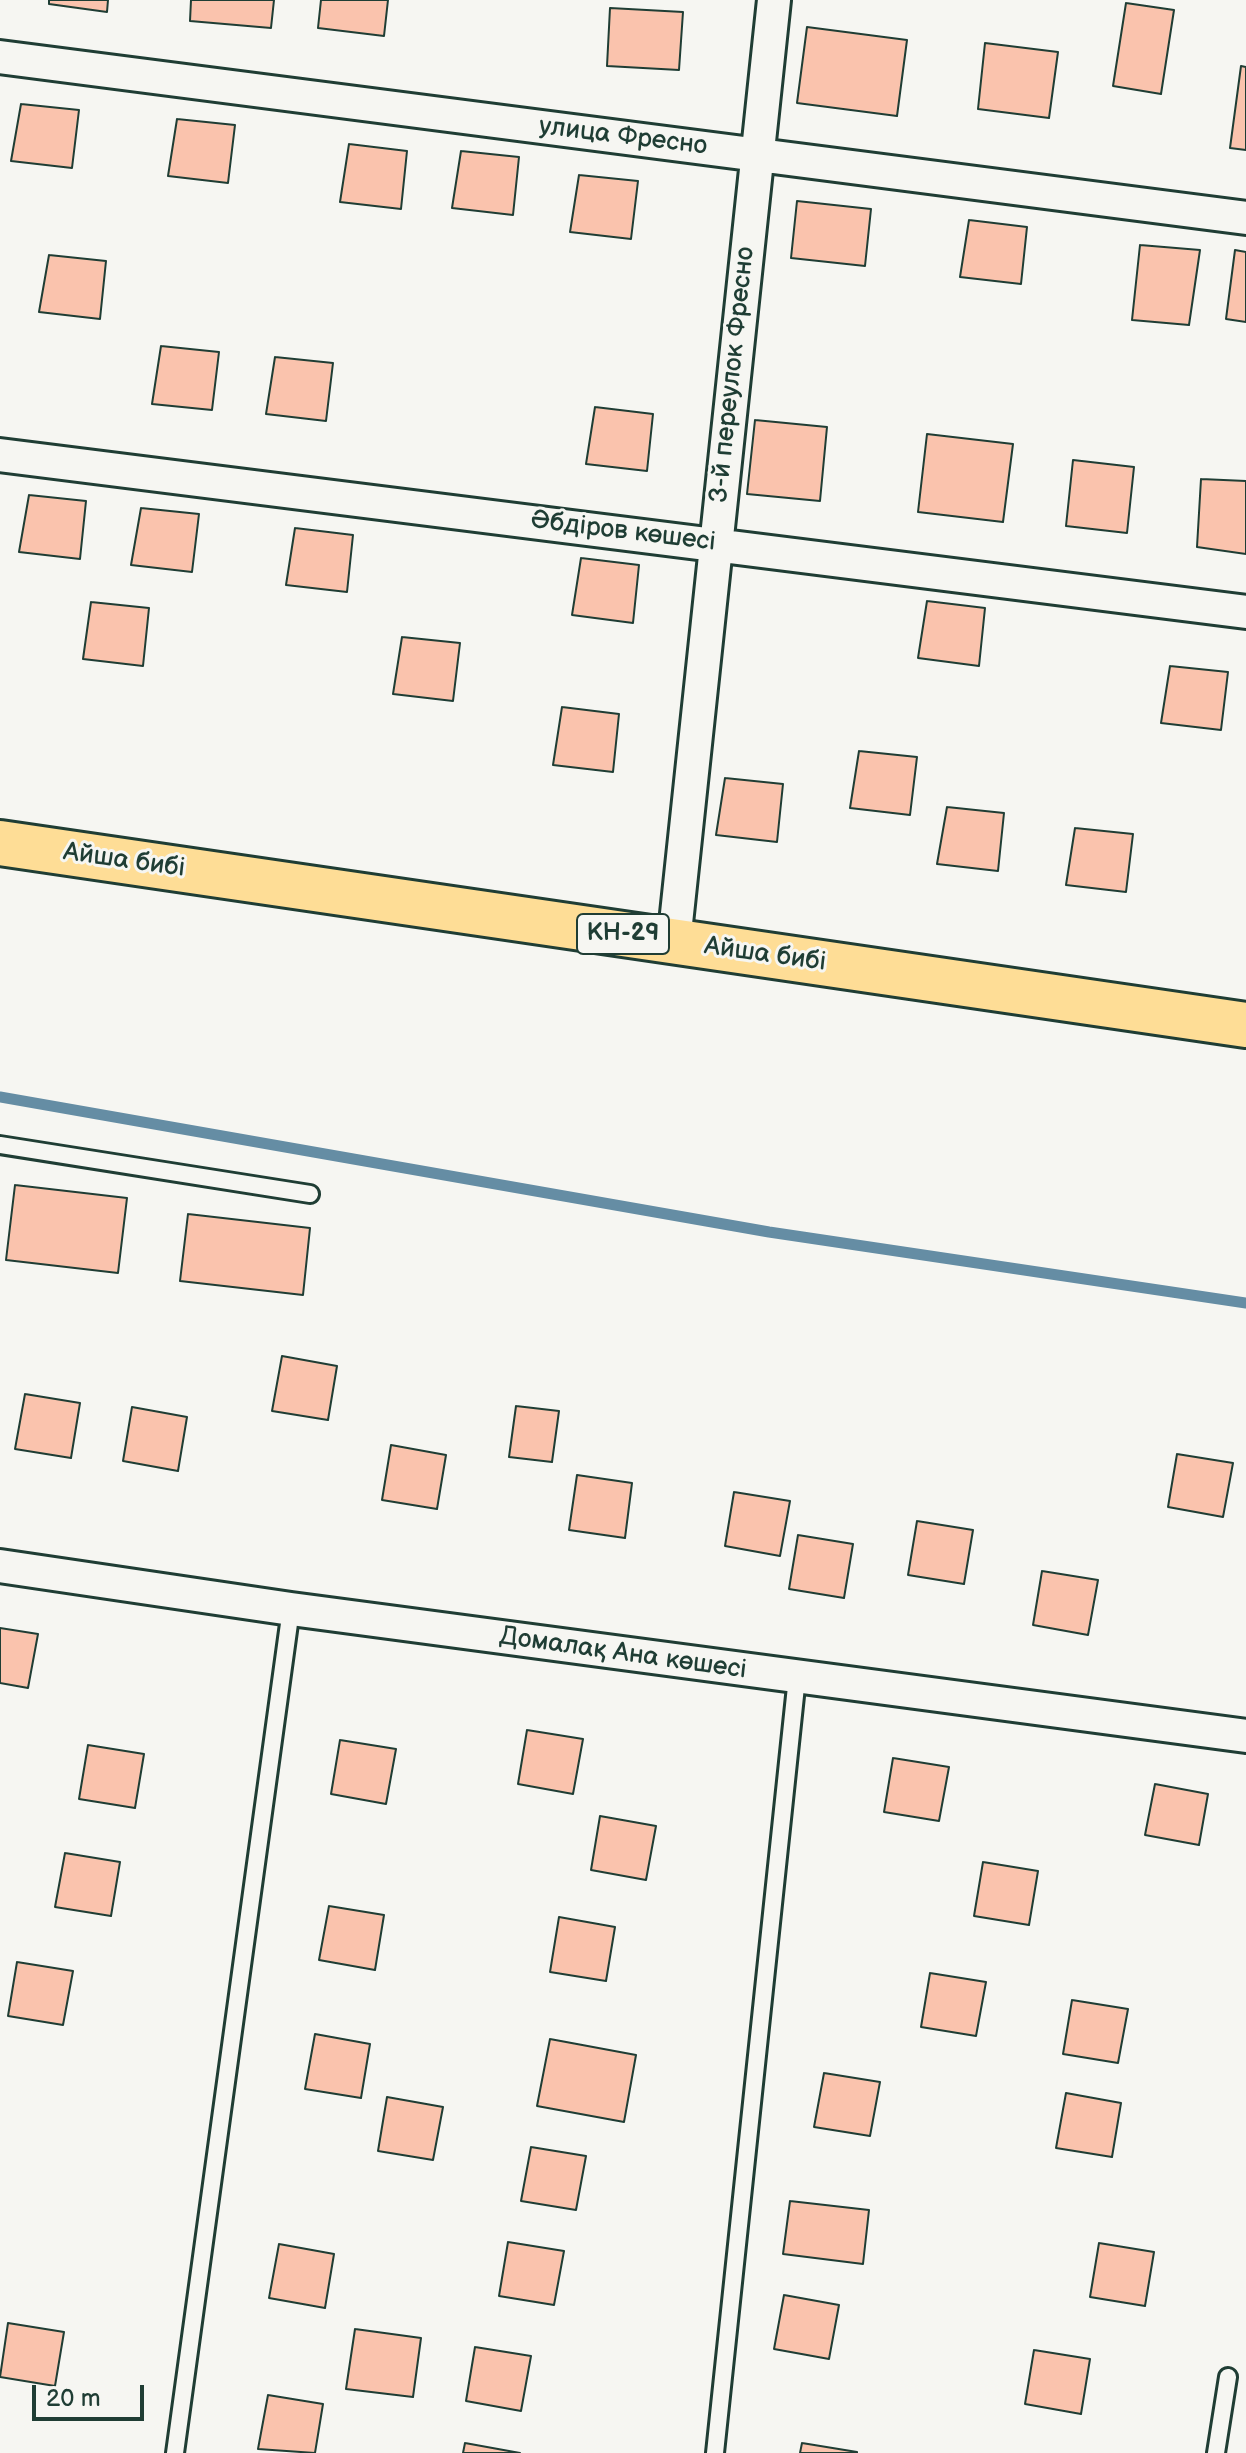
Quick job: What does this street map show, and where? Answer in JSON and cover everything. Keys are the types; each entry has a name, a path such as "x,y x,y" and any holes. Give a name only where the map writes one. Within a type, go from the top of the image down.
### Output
{"main road":[{"name":"Айша бибі","path":"0,843 1246,1025"}],"street":[{"name":"3-й переулок Фресно","path":"674,942 774,0"},
{"name":"улица Фресно","path":"0,57 1246,218"},
{"name":"Әбдіров көшесі","path":"0,455 1246,612"},
{"name":"Домалақ Ана көшесі","path":"0,1566 291,1609 1246,1736"}],"lane":[{"path":"0,1145 310,1194"},
{"path":"175,2453 291,1609"},
{"path":"715,2453 797,1677"},
{"path":"1216,2453 1228,2377"}],"building":[{"path":"49,0 108,0 107,12 49,4"},
{"path":"191,0 274,0 271,28 190,21"},
{"path":"321,0 388,0 384,36 318,28"},
{"path":"1126,3 1174,10 1161,94 1113,86"},
{"path":"610,8 683,12 679,70 607,66"},
{"path":"807,27 907,40 897,116 797,103"},
{"path":"985,43 1058,52 1049,118 978,109"},
{"path":"1241,66 1246,67 1246,150 1230,148"},
{"path":"21,104 79,110 72,168 11,161"},
{"path":"177,119 235,125 228,183 168,176"},
{"path":"349,144 407,151 401,209 340,202"},
{"path":"461,151 519,157 513,215 452,208"},
{"path":"579,175 638,181 631,239 570,232"},
{"path":"797,201 871,209 865,266 791,258"},
{"path":"969,220 1027,227 1021,284 960,277"},
{"path":"1140,245 1200,250 1189,325 1132,320"},
{"path":"1235,250 1246,252 1246,322 1226,319"},
{"path":"49,255 106,261 100,319 39,312"},
{"path":"161,346 219,352 212,410 152,404"},
{"path":"275,357 333,363 326,421 266,414"},
{"path":"595,407 653,414 647,471 586,464"},
{"path":"755,420 827,427 820,501 747,494"},
{"path":"927,434 1013,444 1003,522 918,512"},
{"path":"1073,460 1134,467 1127,533 1066,526"},
{"path":"1201,479 1246,481 1246,554 1197,547"},
{"path":"29,495 86,501 80,559 19,552"},
{"path":"141,508 199,514 192,572 131,565"},
{"path":"295,528 353,535 347,592 286,585"},
{"path":"581,558 639,565 633,623 572,615"},
{"path":"927,601 985,608 979,666 918,658"},
{"path":"91,602 149,608 143,666 83,659"},
{"path":"402,637 460,643 453,701 393,694"},
{"path":"1170,666 1228,672 1221,730 1161,723"},
{"path":"562,707 619,714 613,772 553,765"},
{"path":"859,751 917,757 910,815 850,808"},
{"path":"725,778 783,784 777,842 716,835"},
{"path":"947,807 1004,813 998,871 937,864"},
{"path":"1075,828 1133,834 1126,892 1066,885"},
{"path":"15,1185 127,1198 118,1273 6,1260"},
{"path":"188,1214 310,1228 303,1295 180,1281"},
{"path":"282,1356 337,1366 328,1420 272,1411"},
{"path":"25,1394 80,1403 71,1458 15,1449"},
{"path":"516,1406 559,1411 552,1462 509,1457"},
{"path":"132,1407 187,1417 178,1471 123,1461"},
{"path":"391,1445 446,1455 437,1509 382,1500"},
{"path":"1177,1454 1233,1463 1223,1517 1168,1507"},
{"path":"577,1475 632,1483 625,1538 569,1530"},
{"path":"734,1492 790,1501 780,1556 725,1546"},
{"path":"917,1521 973,1530 964,1584 908,1575"},
{"path":"798,1535 853,1544 844,1598 789,1589"},
{"path":"1042,1571 1098,1580 1088,1635 1033,1625"},
{"path":"0,1628 38,1634 28,1688 0,1683"},
{"path":"527,1730 583,1739 573,1794 518,1784"},
{"path":"340,1740 396,1749 386,1804 331,1794"},
{"path":"88,1745 144,1754 135,1808 79,1799"},
{"path":"893,1758 949,1767 939,1821 884,1812"},
{"path":"1155,1784 1208,1794 1199,1845 1145,1835"},
{"path":"600,1816 656,1826 646,1880 591,1870"},
{"path":"65,1853 120,1862 111,1916 55,1907"},
{"path":"983,1862 1038,1871 1029,1925 974,1916"},
{"path":"329,1906 384,1915 375,1970 319,1960"},
{"path":"559,1917 615,1927 606,1981 550,1972"},
{"path":"17,1962 73,1971 63,2025 8,2016"},
{"path":"930,1973 986,1982 976,2036 921,2027"},
{"path":"1072,2000 1128,2009 1118,2063 1063,2054"},
{"path":"315,2034 370,2044 361,2098 305,2089"},
{"path":"550,2039 636,2055 624,2122 537,2106"},
{"path":"824,2073 880,2082 870,2136 814,2127"},
{"path":"1066,2093 1121,2103 1112,2157 1056,2148"},
{"path":"387,2097 443,2107 433,2160 378,2151"},
{"path":"531,2147 586,2156 576,2210 521,2201"},
{"path":"790,2201 869,2210 863,2264 783,2254"},
{"path":"508,2242 564,2251 554,2305 499,2296"},
{"path":"1099,2243 1154,2252 1145,2306 1090,2297"},
{"path":"279,2244 334,2254 325,2308 269,2298"},
{"path":"784,2295 839,2305 829,2359 774,2349"},
{"path":"8,2323 64,2332 55,2386 0,2377"},
{"path":"355,2329 421,2338 413,2397 346,2389"},
{"path":"475,2347 531,2356 521,2411 466,2401"},
{"path":"1034,2350 1090,2359 1081,2414 1025,2404"},
{"path":"268,2395 323,2404 315,2453 258,2449"},
{"path":"465,2443 520,2453 463,2453"},
{"path":"802,2443 857,2452 857,2453 800,2453"}],"waterway":[{"path":"0,1097 769,1232 1246,1303"}]}
